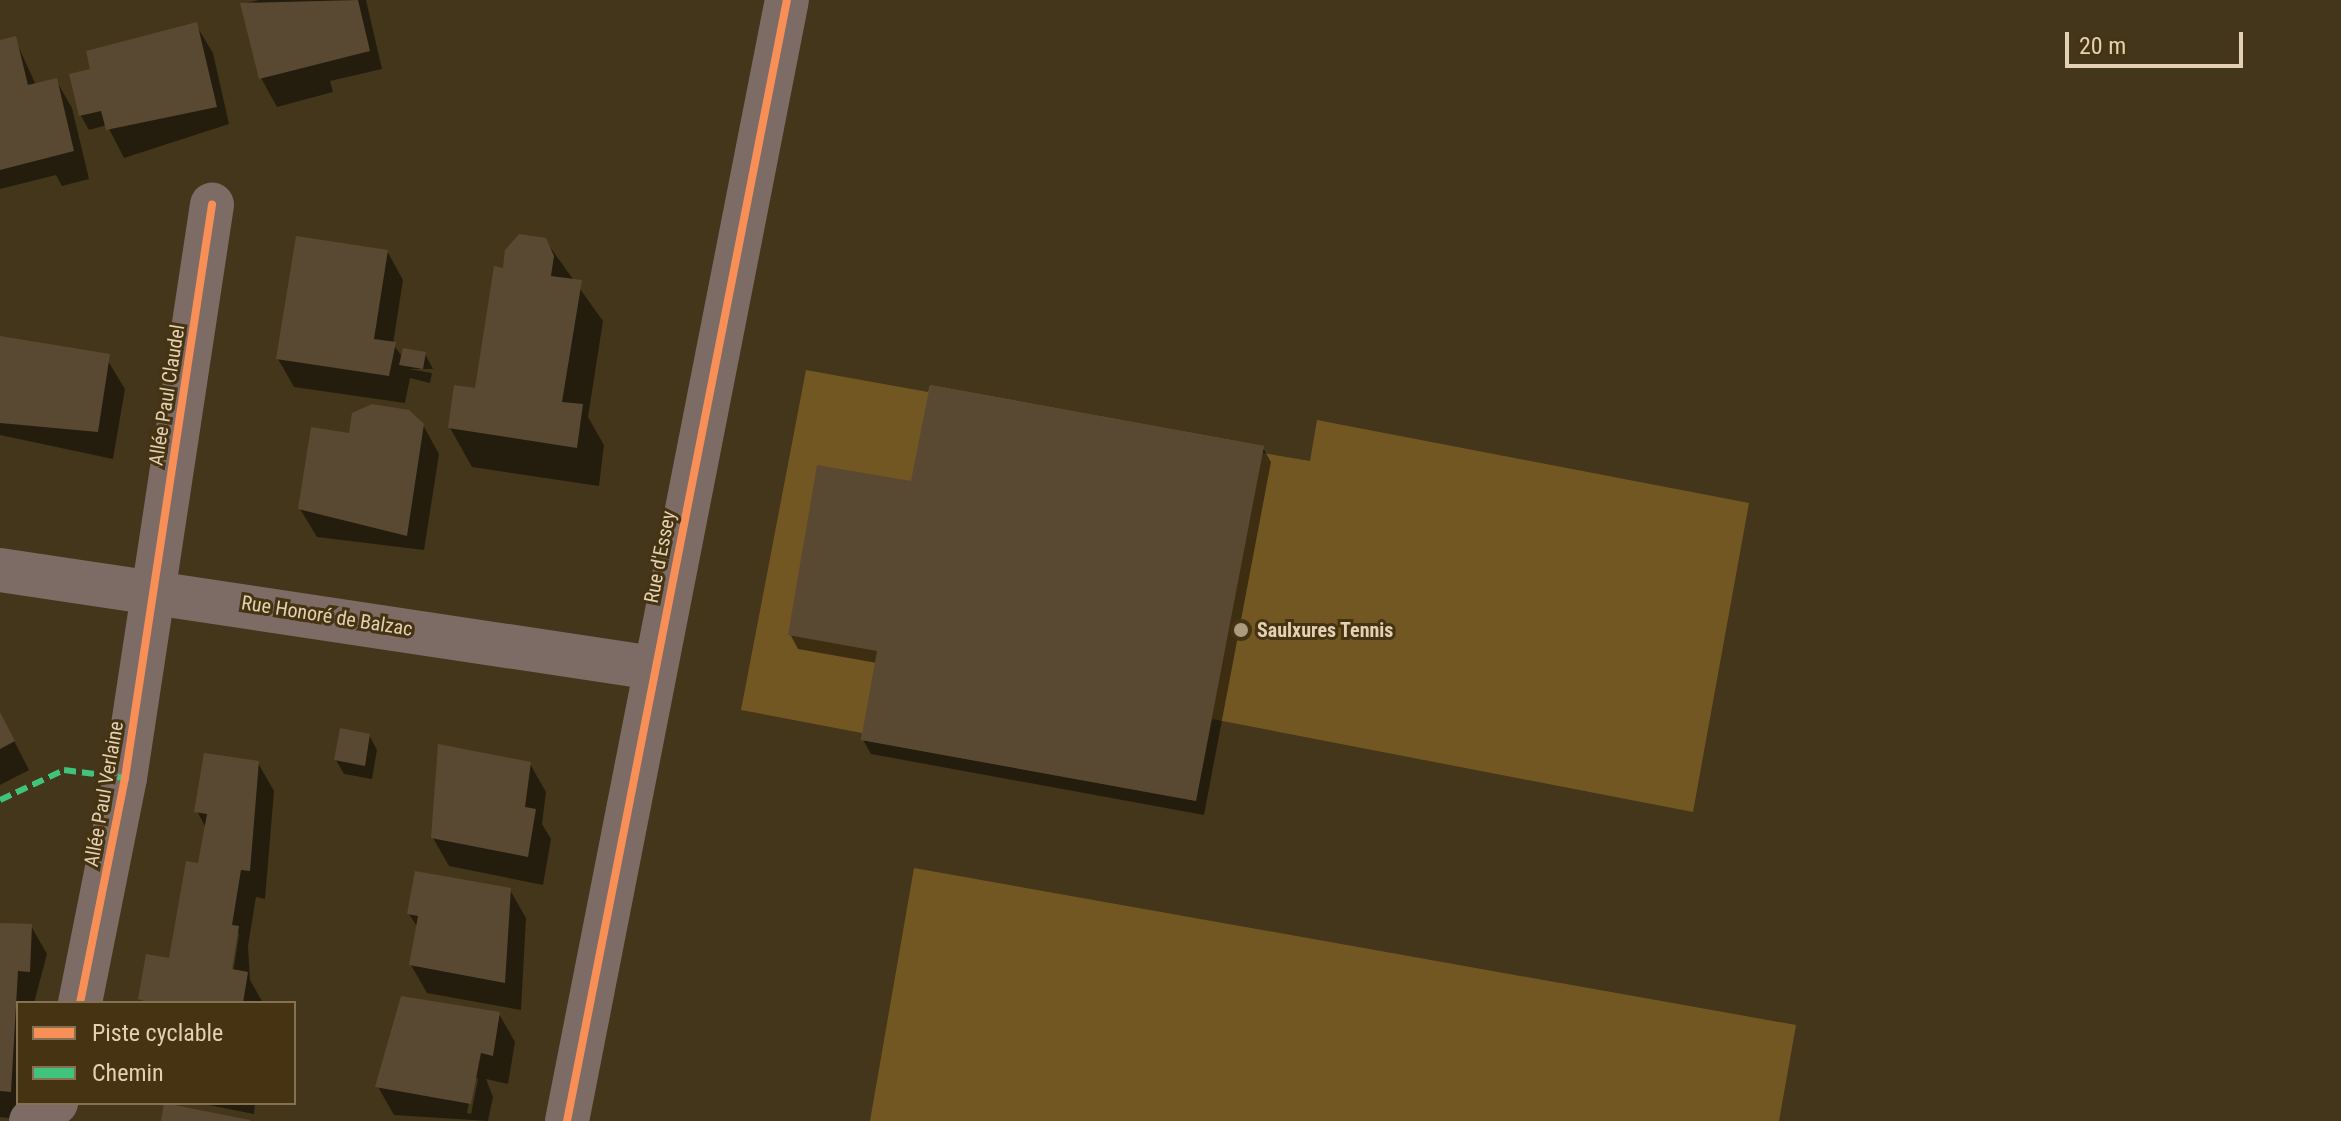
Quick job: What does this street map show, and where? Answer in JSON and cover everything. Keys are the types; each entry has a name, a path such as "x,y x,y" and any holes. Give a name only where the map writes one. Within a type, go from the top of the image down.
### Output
{"street":[{"name":"Rue d'Essey","path":"567,1121 787,0"},
{"name":"Allée Paul Claudel","path":"153,589 212,205"},
{"name":"Rue Honoré de Balzac","path":"0,570 153,589 654,668"},
{"name":"Allée Paul Verlaine","path":"80,1001 153,589"},
{"path":"31,1121 53,1105"}],"shaded area":[{"name":"Saulxures Tennis","path":"806,370 928,392 930,385 1264,446 1263,453 1310,461 1317,420 1749,503 1693,812 1212,719 1196,801 861,740 862,733 741,710"},
{"path":"914,868 1796,1025 1779,1121 870,1121"}],"building":[{"path":"358,0 370,51 259,79 240,3"},
{"path":"197,22 217,107 106,130 101,111 79,116 69,74 90,69 86,51"},
{"path":"16,36 28,85 57,78 74,151 0,170 0,40"},
{"path":"519,234 546,238 554,256 551,276 582,280 562,402 583,404 577,448 448,428 454,385 475,388 494,266 503,268 505,250"},
{"path":"296,236 388,250 374,339 396,342 389,376 276,359"},
{"path":"0,336 110,354 98,432 0,423"},
{"path":"403,348 426,352 423,369 399,365"},
{"path":"930,385 1264,446 1196,801 861,740 877,651 788,635 817,465 911,481"},
{"path":"372,404 409,410 424,424 407,536 298,509 311,427 349,433 352,413"},
{"path":"0,712 15,741 0,749"},
{"path":"340,728 370,734 365,766 334,760"},
{"path":"438,744 531,762 525,807 536,809 528,857 431,838"},
{"path":"204,753 259,761 250,871 241,870 232,925 239,926 232,969 248,972 243,1001 144,1001 138,999 146,954 169,958 186,861 198,863 207,814 194,812"},
{"path":"415,871 511,888 505,983 409,965 418,916 407,914"},
{"path":"0,923 32,924 30,972 18,971 11,1092 0,1091"},
{"path":"401,996 500,1012 493,1056 481,1053 471,1104 375,1087"},
{"path":"164,1105 250,1120 250,1121 161,1121"}],"marked path":[{"path":"0,800 64,770 125,778"}],"cycle path":[{"path":"567,1121 787,0"},
{"path":"80,1001 125,778 212,205"}],"place":[{"name":"Saulxures Tennis","path":"1241,630"}]}
